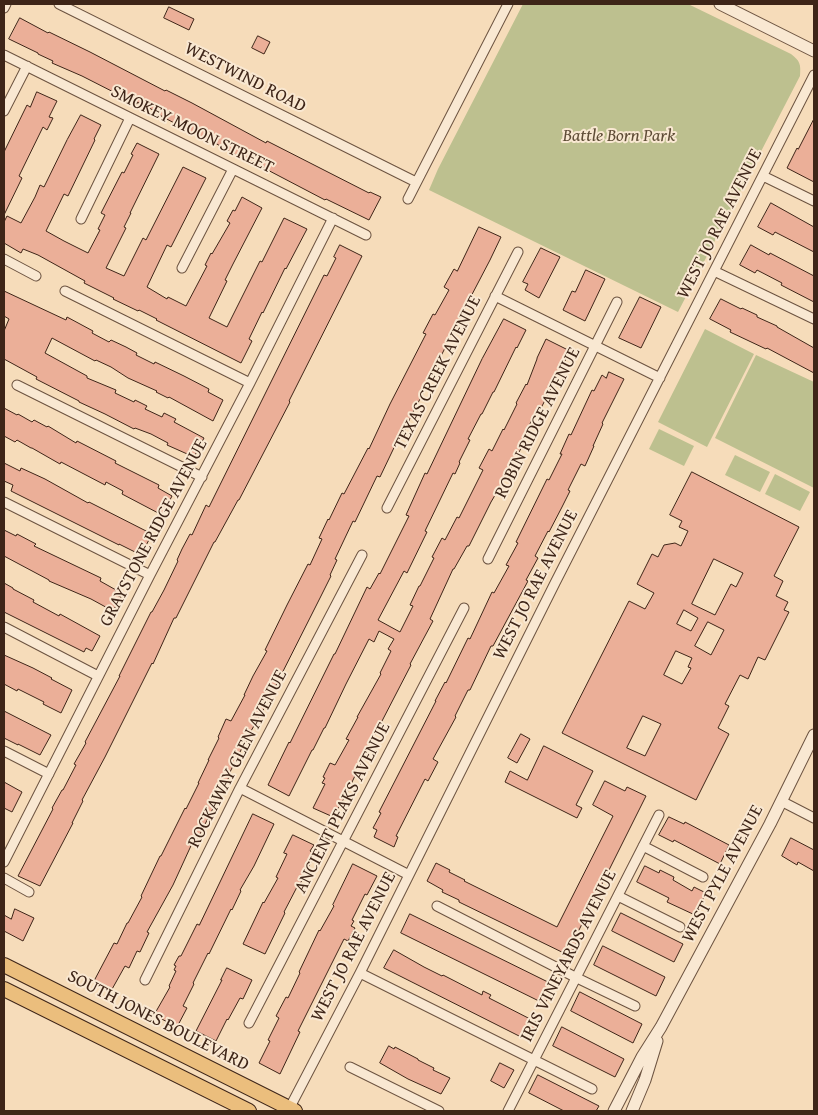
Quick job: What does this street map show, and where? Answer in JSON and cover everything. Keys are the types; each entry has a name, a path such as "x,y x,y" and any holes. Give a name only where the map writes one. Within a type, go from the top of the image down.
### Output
{"main road":[{"name":"SOUTH JONES BOULEVARD","path":"4,965 291,1110"},
{"path":"4,989 250,1111"}],"street":[{"path":"4,8 6,4"},
{"name":"WESTWIND ROAD","path":"59,4 416,182"},
{"path":"408,199 508,4"},
{"path":"720,4 814,51"},
{"name":"SMOKEY MOON STREET","path":"4,55 366,235"},
{"path":"4,110 26,66"},
{"name":"WEST JO RAE AVENUE","path":"291,1110 814,74"},
{"path":"81,219 130,118"},
{"path":"182,268 233,169"},
{"path":"763,176 814,200"},
{"name":"GRAYSTONE RIDGE AVENUE","path":"4,862 333,218"},
{"name":"TEXAS CREEK AVENUE","path":"387,508 518,252"},
{"path":"4,259 36,276"},
{"path":"714,271 814,319"},
{"path":"65,291 250,383"},
{"path":"495,296 660,378"},
{"name":"ROBIN RIDGE AVENUE","path":"488,559 617,302"},
{"path":"17,386 202,477"},
{"path":"4,502 150,575"},
{"name":"ROCKAWAY GLEN AVENUE","path":"145,980 240,788 362,555"},
{"name":"ANCIENT PEAKS AVENUE","path":"250,1024 464,608"},
{"path":"4,627 98,676"},
{"name":"WEST PYLE AVENUE","path":"614,1111 642,1057 661,1027 814,735"},
{"path":"4,751 49,774"},
{"path":"240,788 409,875"},
{"path":"781,801 814,818"},
{"name":"IRIS VINEYARDS AVENUE","path":"508,1111 659,815"},
{"path":"643,846 703,877"},
{"path":"4,878 29,892"},
{"path":"618,896 680,927"},
{"path":"437,906 576,978 635,1006"},
{"path":"360,973 592,1089"},
{"name":"WEST PYLE AVENUE","path":"632,1111 645,1080 661,1027"},
{"path":"350,1067 439,1111"}],"green space":[{"name":"Battle Born Park","path":"523,4 688,4 791,54 799,63 800,76 678,312 429,190"},
{"path":"705,329 754,354 707,447 658,422"},
{"path":"756,355 814,382 814,488 715,438"},
{"path":"659,429 694,446 684,466 649,449"},
{"path":"735,455 770,472 760,492 725,475"},
{"path":"775,474 810,492 800,511 765,494"}],"building":[{"path":"169,7 194,19 189,30 164,18"},
{"path":"20,18 192,103 266,143 267,141 369,193 381,197 369,220 325,200 210,140 198,136 137,102 137,104 52,63 53,61 9,39"},
{"path":"258,36 270,42 264,54 252,48"},
{"path":"37,92 57,101 49,117 53,118 47,130 43,127 19,176 22,178 4,215 4,152 27,105 30,107"},
{"path":"81,115 101,125 68,196 64,194 46,231 88,253 100,230 98,229 105,215 101,213 122,172 124,173 137,143 159,154 106,268 124,276 143,238 146,240 183,167 206,178 171,247 167,245 147,287 167,299 168,297 186,306 207,266 205,265 211,253 230,223 227,221 242,197 262,208 225,280 227,281 209,318 227,327 284,218 307,229 262,312 249,339 252,341 241,363 139,310 113,299 38,255 23,249 21,253 4,243 4,222 7,216 21,223 40,185 44,187"},
{"path":"814,119 814,182 787,168"},
{"path":"771,203 814,227 814,252 775,232 773,235 758,227"},
{"path":"479,227 501,237 490,260 444,348 435,371 403,434 401,433 380,477 377,476 355,522 353,521 335,559 337,560 331,576 266,705 242,748 198,838 195,837 173,885 147,932 149,933 140,952 137,951 129,968 125,966 111,991 94,981 114,943 117,944 142,897 160,856 199,783 226,719 231,721 245,695 287,605 308,564 310,565 322,539 319,538 328,519 369,449 426,334 423,333 449,290 444,287 454,269 457,271"},
{"path":"340,245 362,256 290,402 239,500 214,542 176,618 174,618 153,664 82,800 73,823 40,886 18,876 76,765 74,764 151,612 164,590 182,549 190,534 192,535 206,505 209,507 324,275 327,276 336,258 334,257"},
{"path":"751,245 814,276 814,302 757,270 755,273 740,265"},
{"path":"541,248 560,257 539,298 525,290 528,284 523,282"},
{"path":"586,270 605,279 585,321 563,310 572,291 575,292"},
{"path":"4,291 66,320 67,317 109,342 111,340 126,347 137,353 136,355 154,364 155,362 209,389 208,392 223,400 213,421 52,338 45,353 87,376 87,378 116,390 115,393 147,406 145,409 162,417 164,413 176,419 174,422 204,438 194,457 167,445 168,443 151,434 134,429 79,402 4,359 4,331 9,319 4,316"},
{"path":"640,297 661,307 641,348 619,338"},
{"path":"721,299 757,315 757,317 777,326 814,348 814,373 767,348 730,332 731,330 710,319"},
{"path":"504,319 526,330 468,439 470,440 455,474 453,473 407,573 404,571 378,620 400,632 413,606 410,605 434,558 432,557 442,538 445,540 457,517 459,518 483,470 479,468 489,449 492,451 504,430 516,403 527,385 546,339 570,351 538,414 535,413 523,439 525,440 505,481 491,502 469,546 467,546 453,569 430,619 433,621 346,795 336,812 334,811 331,816 313,808 325,784 322,783 325,778 323,777 330,763 335,765 349,740 346,739 381,674 391,651 388,649 394,639 379,631 374,642 369,639 289,796 268,785 367,587 370,589 380,574 409,516 406,515 425,473 427,474 482,359"},
{"path":"609,372 624,379 602,423 585,466 581,464 562,507 535,556 538,558 526,580 528,581 493,646 491,646 433,759 438,762 428,781 425,779 396,836 398,837 394,847 374,837 377,830 373,828 381,813 379,812 468,638 470,639 492,592 494,593 509,566 506,565 518,543 516,542 547,479 549,480 562,454 560,454 569,434 571,435 592,390 594,391 602,375 606,378"},
{"path":"4,408 32,422 34,420 48,426 76,443 77,441 159,485 158,488 172,496 162,515 122,494 123,491 106,482 105,485 61,462 60,464 17,440 15,442 4,436"},
{"path":"4,463 20,471 21,468 45,479 88,503 152,534 141,555 11,491 13,485 4,481"},
{"path":"692,472 799,527 774,576 783,581 776,596 788,602 784,610 789,612 765,660 758,657 748,679 740,675 725,704 729,706 718,728 729,734 696,800 562,733 629,601 645,609 654,593 637,584 652,554 658,557 664,545 675,543 681,546 688,531 679,527 682,521 670,515","holes":["714,559 743,573 736,587 731,584 715,615 692,604","684,610 698,618 691,631 677,624","708,622 724,630 711,655 695,646","676,651 692,658 688,667 691,668 682,684 664,675","643,716 661,724 645,756 627,748"]},
{"path":"4,530 16,536 17,534 36,544 34,546 101,578 100,581 116,590 114,594 121,597 113,611 91,599 49,581 4,556"},
{"path":"4,583 34,600 33,602 59,616 60,614 100,636 92,651 86,648 84,652 4,612"},
{"path":"4,655 33,668 72,690 61,713 43,704 44,702 4,684"},
{"path":"4,711 51,735 40,755 4,738"},
{"path":"521,734 530,739 517,763 508,758"},
{"path":"544,746 593,771 576,805 582,808 577,818 505,782 510,771 527,780"},
{"path":"605,781 625,791 627,787 646,796 576,936 579,938 570,956 459,902 459,900 442,892 443,890 427,881 436,863 450,870 449,872 464,881 557,927 613,816 593,805"},
{"path":"4,782 22,792 12,812 4,808"},
{"path":"253,814 274,824 240,890 232,910 193,983 183,1006 187,1008 177,1027 154,1015 170,987 176,971 174,970 176,966 174,965 179,956 181,956 197,924 199,925"},
{"path":"669,817 684,824 685,822 729,845 720,864 674,840 673,842 659,835"},
{"path":"293,835 314,845 310,851 315,854 284,912 265,954 243,944 263,902 278,878 276,877 287,854 284,853"},
{"path":"791,838 814,850 814,871 798,862 797,865 782,856"},
{"path":"353,864 377,876 367,895 365,894 352,920 354,921 351,926 355,928 348,941 344,939 298,1031 300,1032 280,1074 259,1063 279,1018 276,1016 286,997 288,998 319,930 334,906"},
{"path":"645,866 659,873 660,870 674,877 673,880 692,891 694,887 706,893 695,915 667,902 669,898 637,882"},
{"path":"15,909 34,918 23,941 4,931 4,915 11,919"},
{"path":"621,913 683,944 674,962 612,931"},
{"path":"410,914 554,985 545,1004 401,933"},
{"path":"603,946 665,977 656,996 594,965"},
{"path":"394,950 482,995 483,991 491,995 489,998 538,1023 529,1041 384,968"},
{"path":"227,968 252,980 243,999 240,998 216,1041 196,1031"},
{"path":"580,992 642,1024 633,1043 571,1011"},
{"path":"562,1027 624,1059 615,1077 553,1046"},
{"path":"389,1046 394,1049 395,1047 418,1059 434,1068 433,1070 450,1078 441,1094 408,1079 380,1063"},
{"path":"500,1063 514,1070 504,1088 491,1081"},
{"path":"538,1075 599,1106 596,1111 564,1111 529,1093"}]}
